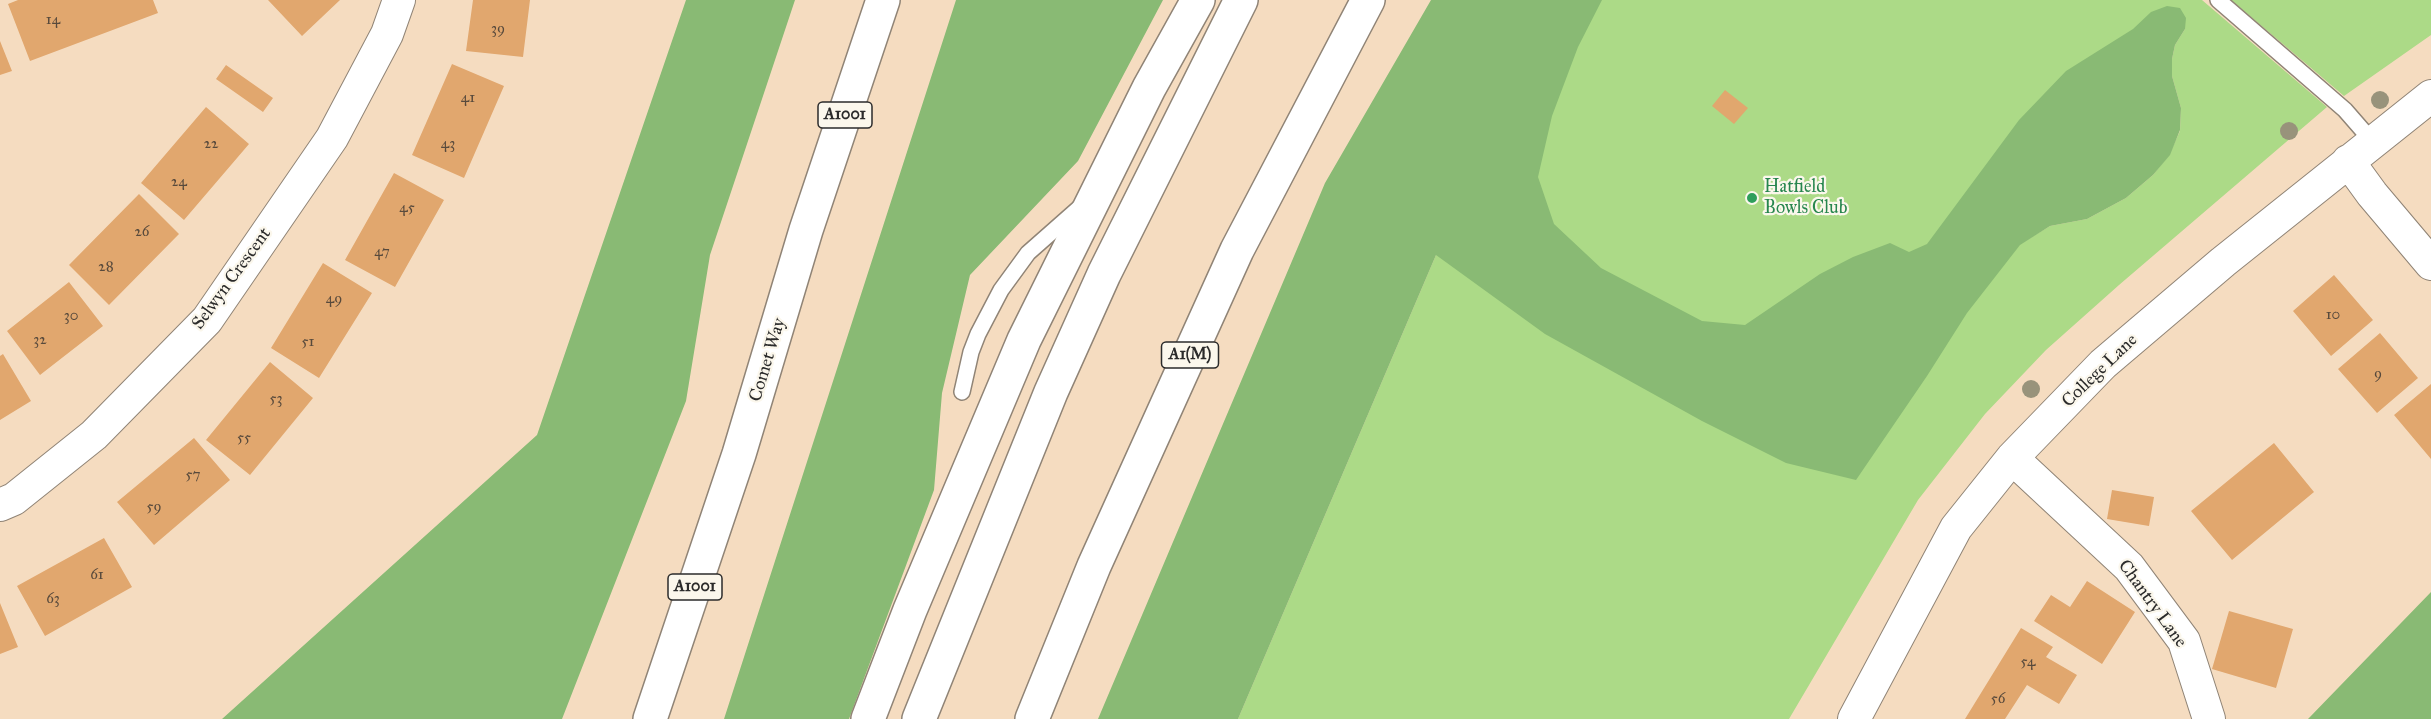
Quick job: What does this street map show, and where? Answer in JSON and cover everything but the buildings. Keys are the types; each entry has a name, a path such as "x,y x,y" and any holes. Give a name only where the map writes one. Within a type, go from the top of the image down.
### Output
{"main road":[{"name":"Comet Way","path":"650,719 739,454 806,230 884,0"},
{"path":"868,719 910,610 1024,340 1149,88 1198,0"},
{"path":"919,719 1051,392 1104,274 1241,0"},
{"name":"A1(M)","path":"1032,719 1094,566 1237,250 1368,0"}],"street":[{"name":"Selwyn Crescent","path":"0,505 14,498 94,435 207,320 332,138 387,34 399,0"},
{"name":"College Lane","path":"1854,719 1956,528 2012,458 2103,364 2223,262 2431,96"},
{"path":"2348,161 2372,194 2431,264"},
{"name":"Chantry Lane","path":"2012,458 2129,567 2184,641 2209,719"}],"lane":[{"path":"2218,0 2345,110 2372,141"},
{"path":"962,392 974,343 1001,290 1028,253 1095,195"}],"green space":[{"path":"686,0 795,0 710,255 686,401 562,719 222,719 537,435"},
{"path":"956,0 1163,0 1078,161 970,275 942,393 934,490 849,719 724,719"},
{"path":"1431,0 1602,0 1578,47 1552,116 1538,177 1554,224 1601,268 1702,321 1745,325 1820,274 1853,257 1890,243 1909,252 1927,244 2019,120 2066,71 2133,29 2151,12 2167,6 2180,8 2186,18 2185,29 2175,45 2172,59 2172,76 2181,108 2180,130 2170,155 2153,175 2126,198 2087,219 2050,226 2020,245 1967,313 1856,480 1786,463 1702,421 1545,334 1436,255 1238,719 1098,719 1325,183"},
{"path":"1592,0 2202,0 2327,107 2046,350 1985,414 1918,500 1789,719 1238,719 1436,255","holes":["2185,17 2185,29 2175,45 2172,59 2172,76 2181,108 2180,131 2169,155 2153,175 2126,198 2087,219 2050,226 2020,244 1996,273"]},
{"path":"2231,0 2431,0 2431,35 2344,96"},
{"path":"2431,592 2431,719 2308,719"}],"place":[{"name":"Hatfield Bowls Club","path":"1752,198"}]}
